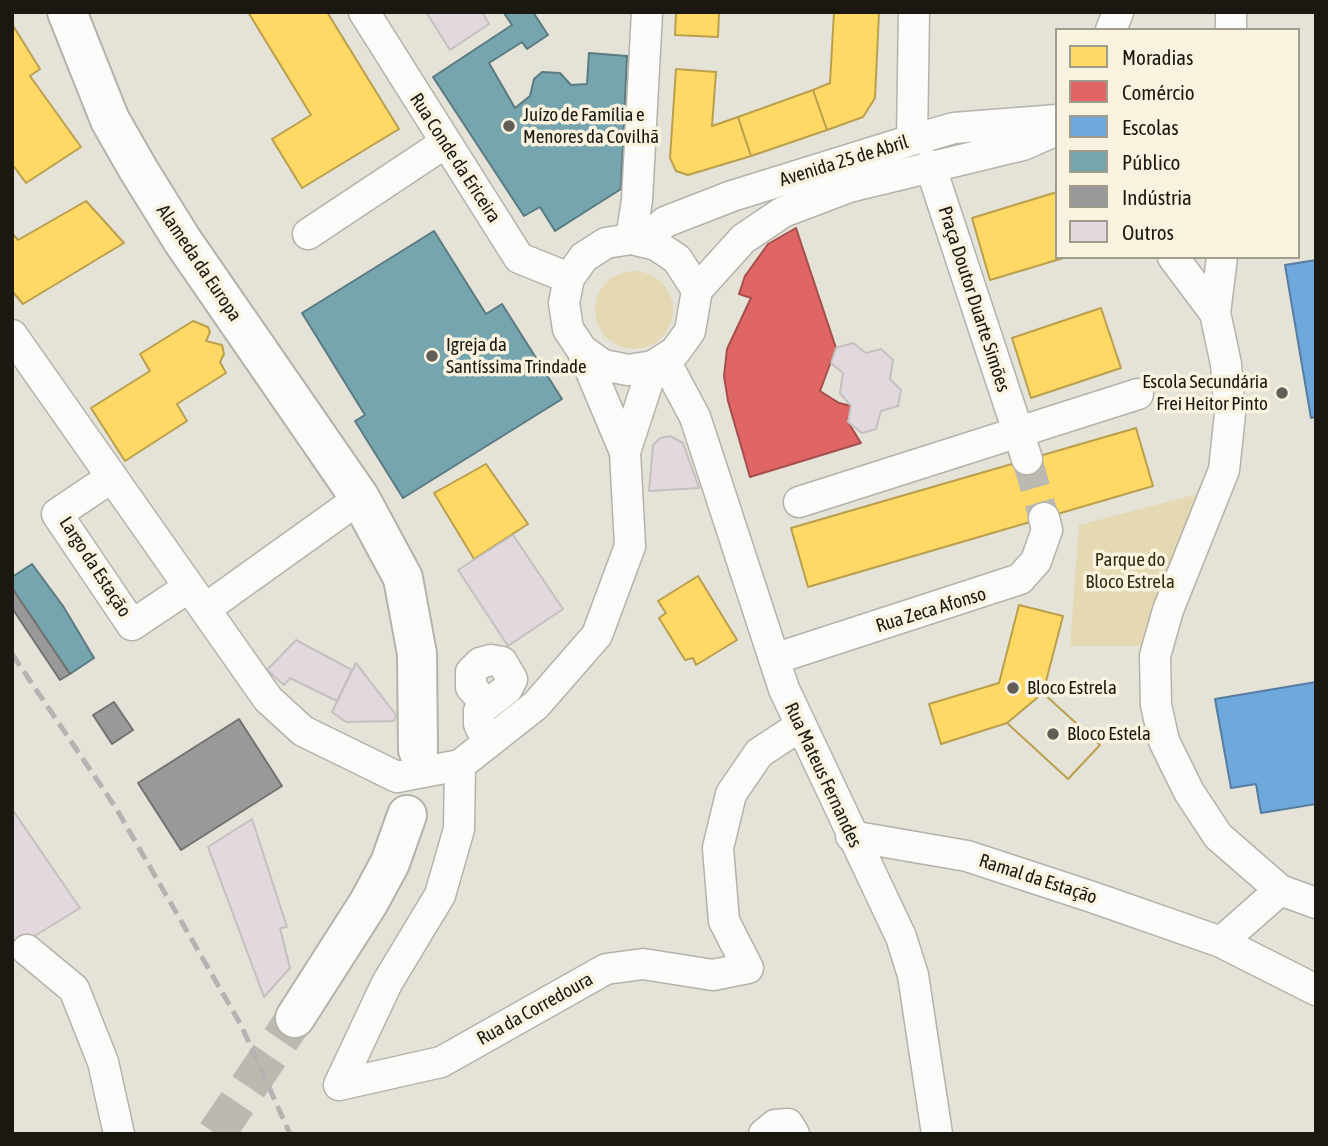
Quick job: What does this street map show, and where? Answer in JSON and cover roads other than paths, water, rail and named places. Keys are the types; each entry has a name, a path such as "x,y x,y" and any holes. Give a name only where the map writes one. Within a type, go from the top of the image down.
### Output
{"main road":[{"name":"Alameda da Europa","path":"67,12 110,120 138,169 182,240 360,498 403,578 417,654 418,750"},
{"path":"295,1018 369,902 390,863 407,815"}],"street":[{"name":"Rua Conde da Ericeira","path":"365,12 519,258 569,278"},
{"path":"637,240 647,12"},
{"path":"912,140 914,12"},
{"name":"Avenida 25 de Abril","path":"637,240 665,222 732,196 912,140 954,128 1055,120"},
{"name":"Avenida 25 de Abril","path":"697,290 743,239 783,212 849,187 930,165 1023,145 1055,131"},
{"path":"308,234 445,142"},
{"name":"Praça Doutor Duarte Simões","path":"930,165 1023,446"},
{"path":"12,335 252,680 303,731 397,777 460,765 536,705 597,635 630,546 625,452 582,350 568,329 564,303 569,278 584,257 606,243 637,240 656,244 677,259 697,290 690,331 675,352 659,363 628,370 603,365 582,350"},
{"path":"1174,259 1215,313"},
{"path":"1222,259 1215,313 1226,364 1230,414 1224,470 1168,610 1158,644 1155,656 1156,705 1164,741 1189,792 1218,836 1280,890 1316,903"},
{"name":"Rua Mateus Fernandes","path":"690,331 695,417 774,659 800,726 901,937 913,975 937,1134"},
{"path":"625,452 659,363"},
{"name":"Rua Mateus Fernandes","path":"659,363 695,417"},
{"path":"799,502 1023,446 1138,394"},
{"name":"Largo da Estação","path":"112,477 57,514 132,625 197,598"},
{"path":"197,598 360,498"},
{"name":"Rua Zeca Afonso","path":"774,659 1020,579 1036,561 1048,530 1044,518"},
{"path":"478,695 471,687 471,672 480,663 491,660 502,662 512,679 507,690 479,711 479,724 488,743"},
{"name":"Rua da Corredoura","path":"460,765 459,829 440,895 387,983 340,1085 441,1062 606,969 643,964 713,975 748,968 724,921 718,848 731,794 758,753 800,726"},
{"name":"Ramal da Estação","path":"851,835 967,856 1221,942 1316,990"},
{"path":"1221,942 1280,890"},
{"path":"27,950 74,989 103,1062 119,1134"},
{"path":"764,1134 775,1125 788,1124 794,1134"}],"tunnel":[{"path":"1027,459 1044,518"},
{"path":"216,1134 295,1018"}],"railway":[{"path":"12,654 116,808 241,1025 290,1134"}],"place":[{"name":"Juízo de Família e Menores da Covilhã","path":"509,126"},
{"name":"Igreja da Santíssima Trindade","path":"432,356"},
{"name":"Escola Secundária Frei Heitor Pinto","path":"1282,393"},
{"name":"Bloco Estrela","path":"1013,688"},
{"name":"Bloco Estela","path":"1053,734"}],"park label":[{"name":"Parque do Bloco Estrela","path":"1130,571"}]}
